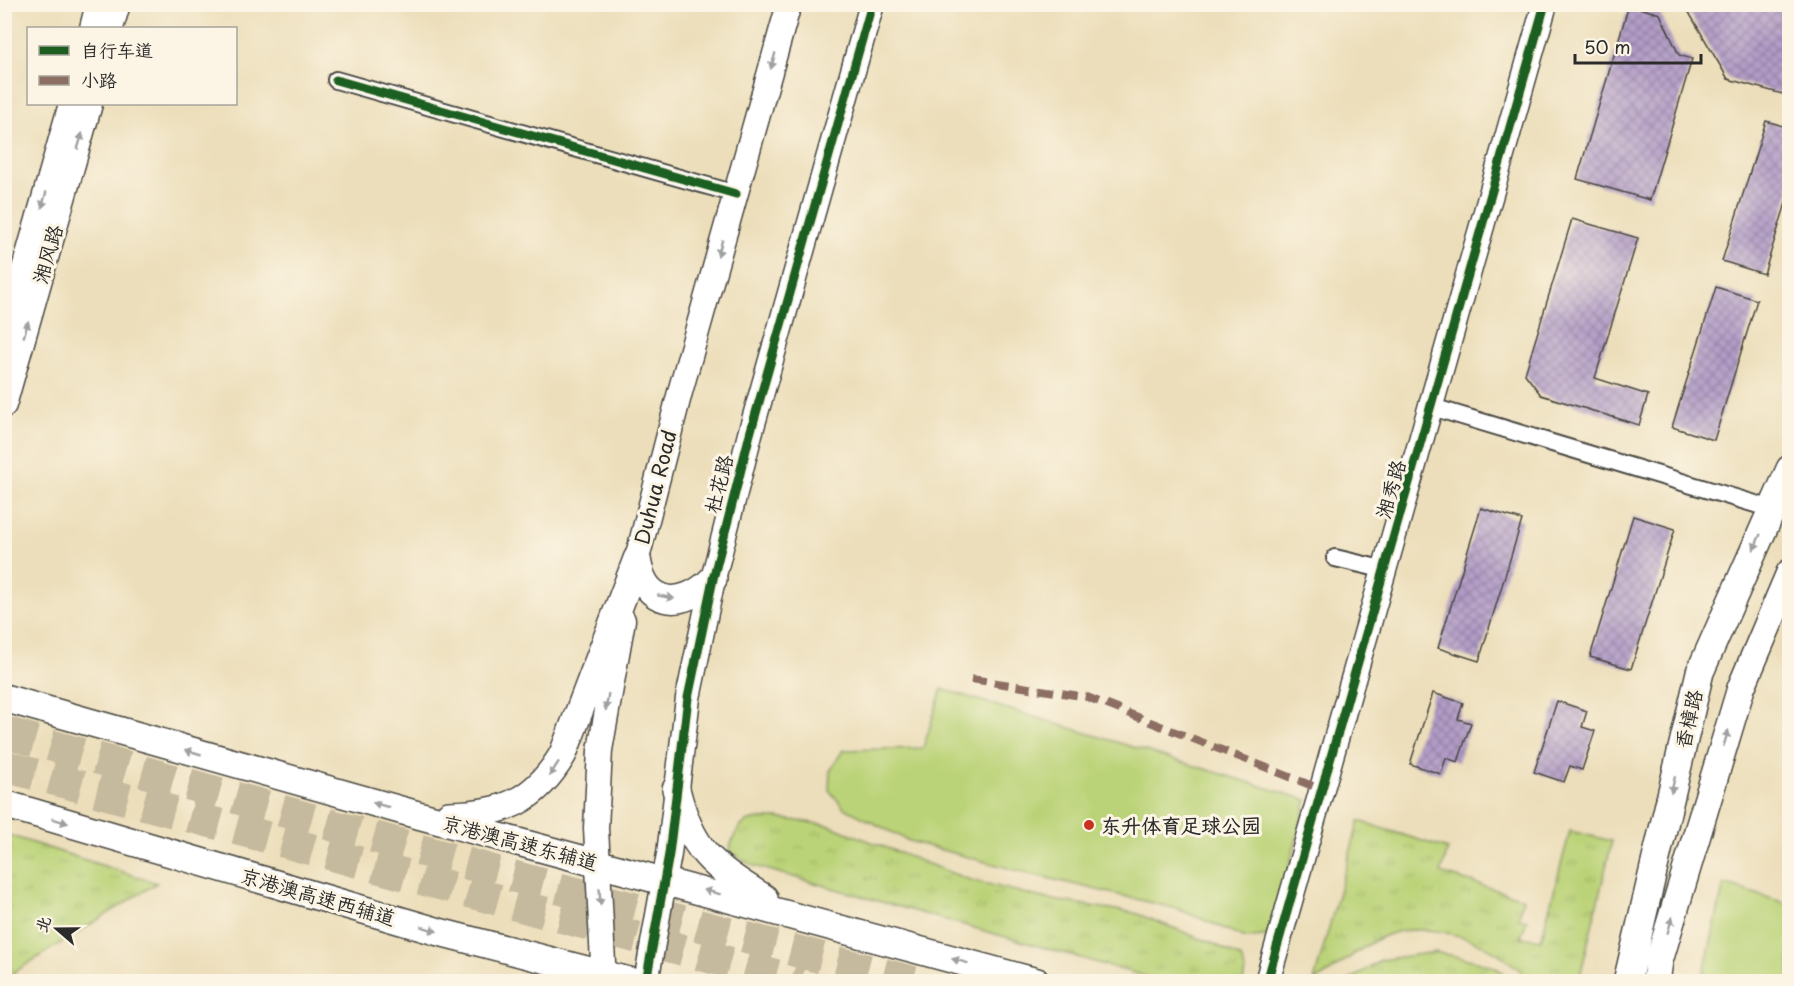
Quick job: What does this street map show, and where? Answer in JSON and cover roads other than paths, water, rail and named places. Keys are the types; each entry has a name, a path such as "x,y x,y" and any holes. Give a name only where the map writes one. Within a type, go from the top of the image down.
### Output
{"main road":[{"name":"香樟路","path":"1627,981 1700,672 1790,469"},
{"path":"637,559 644,585 654,594 664,598 690,597 713,579"},
{"path":"418,815 491,812 524,798 551,775 567,744 637,559"},
{"name":"香樟路","path":"1656,981 1659,961 1741,688 1790,573"},
{"name":"京港澳高速东辅道","path":"4,698 418,815 664,879 1037,981"},
{"path":"676,789 687,829 713,862 749,889 793,915"},
{"name":"京港澳高速西辅道","path":"4,804 138,845 527,955 596,979 633,981"}],"street":[{"path":"92,27 99,4"},
{"path":"111,27 118,4"},
{"name":"Duhua Road","path":"596,979 598,862 596,828 600,750 607,699 637,559 665,445 789,4"},
{"name":"杜花路","path":"646,981 664,879 687,698 713,579 750,434 872,4"},
{"name":"湘秀路","path":"1285,981 1545,4"},
{"name":"湘秀路","path":"1267,981 1386,570 1438,409 1560,4"},
{"path":"336,80 736,194"},
{"name":"湘风路","path":"4,339 71,105"},
{"name":"湘风路","path":"4,405 90,105"},
{"path":"1438,409 1772,509"},
{"path":"1335,558 1386,570"}],"tunnel":[{"path":"4,732 497,872 913,982"},
{"path":"4,766 801,982"}],"place":[{"name":"东升体育足球公园","path":"1089,825"}]}
